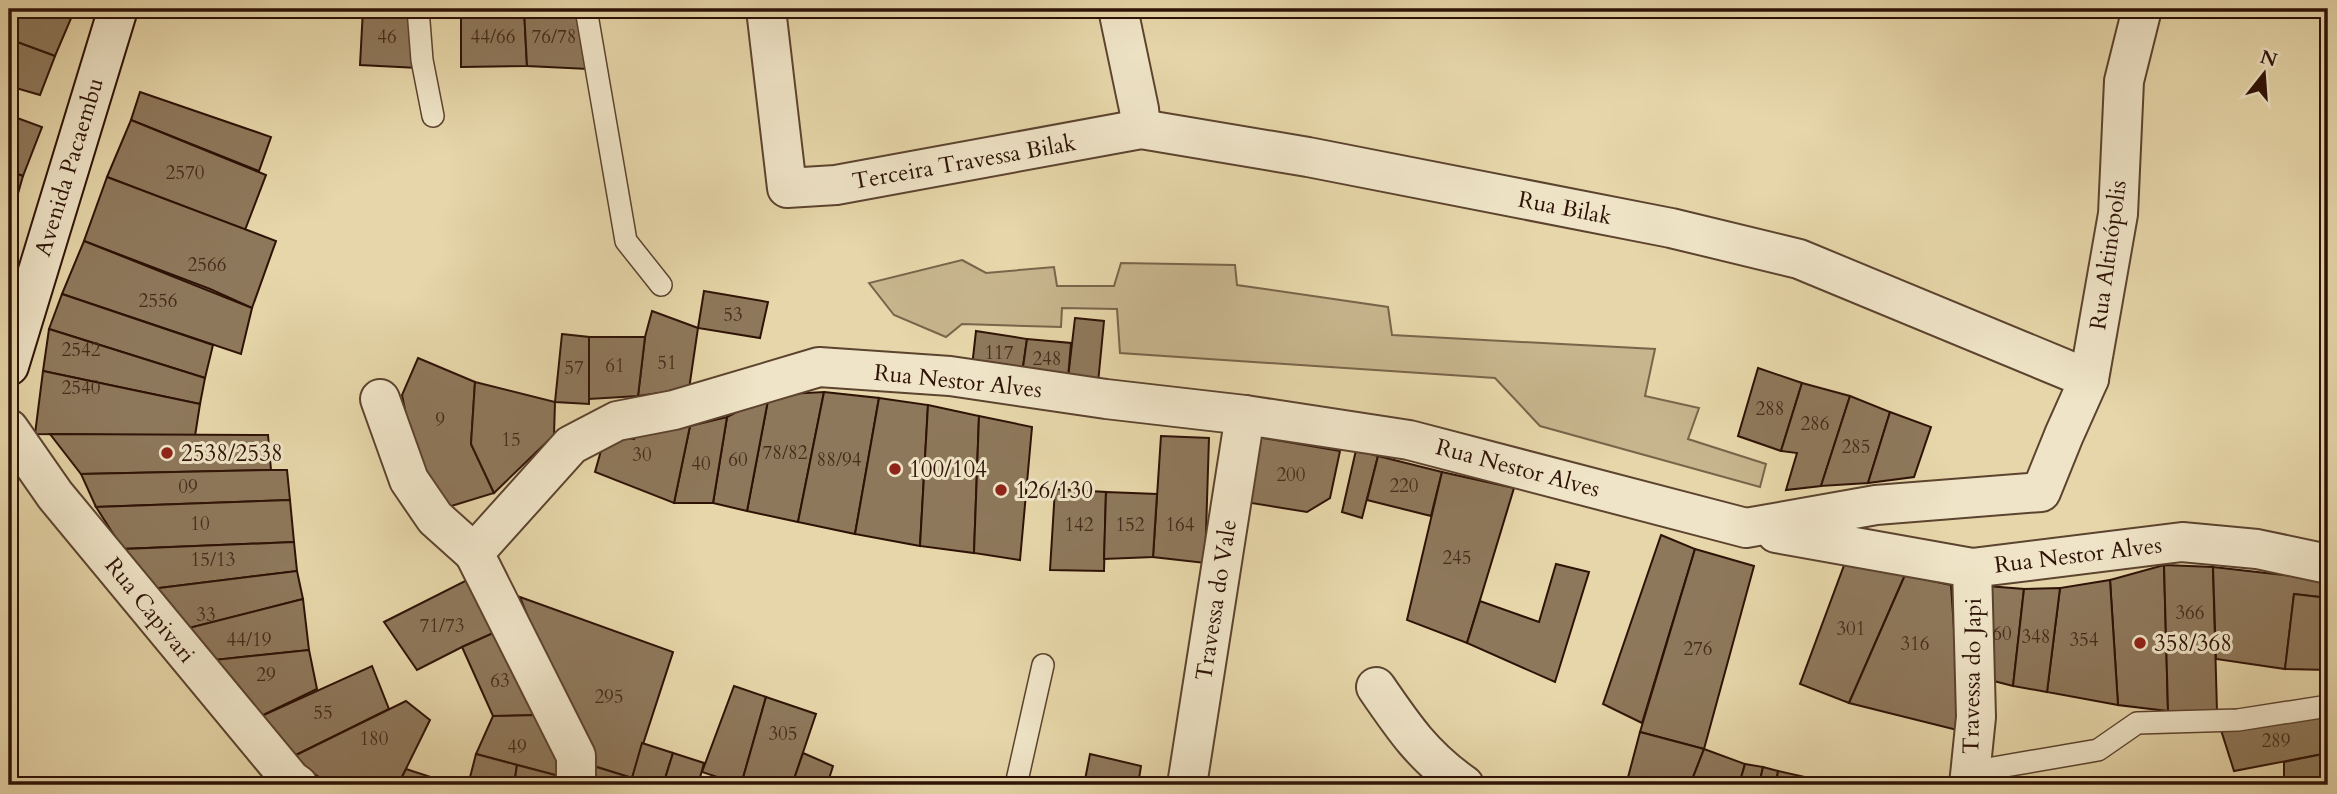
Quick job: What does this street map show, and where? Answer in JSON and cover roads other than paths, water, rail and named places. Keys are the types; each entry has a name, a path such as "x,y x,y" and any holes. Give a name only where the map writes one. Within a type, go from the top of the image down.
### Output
{"street":[{"name":"Avenida Pacaembu","path":"9,366 118,9"},
{"name":"Terceira Travessa Bilak","path":"766,9 787,188 836,185 1141,129"},
{"path":"1118,9 1141,129"},
{"name":"Rua Altinópolis","path":"2040,492 2090,379 2118,214 2124,81 2141,9"},
{"name":"Rua Bilak","path":"1141,129 1308,157 1765,249 1799,259 2090,379"},
{"name":"Rua Nestor Alves","path":"474,553 571,445 617,421 674,410 819,367 950,376 1106,399 1245,415 1409,440 1746,528 1972,568 2182,542 2257,549 2328,564"},
{"path":"380,399 409,480 435,518 474,553 576,756 576,785"},
{"name":"Travessa do Vale","path":"1187,785 1245,415"},
{"name":"Rua Capivari","path":"9,429 55,495 290,780 298,785"},
{"name":"Rua Nestor Alves","path":"1746,528 1876,505 2040,492"},
{"name":"Travessa do Japi","path":"1969,779 1976,717 1972,568"},
{"path":"1376,687 1415,742 1443,770 1464,785"}],"lane":[{"path":"418,9 422,60 433,116"},
{"path":"586,9 626,241 661,285"},
{"path":"1016,785 1043,665"},
{"path":"1969,779 2098,751 2137,723 2238,720 2328,706"}],"place":[{"name":"2538/2538","path":"167,453"},
{"name":"100/104","path":"895,469"},
{"name":"126/130","path":"1001,490"},
{"name":"358/368","path":"2140,643"}]}
